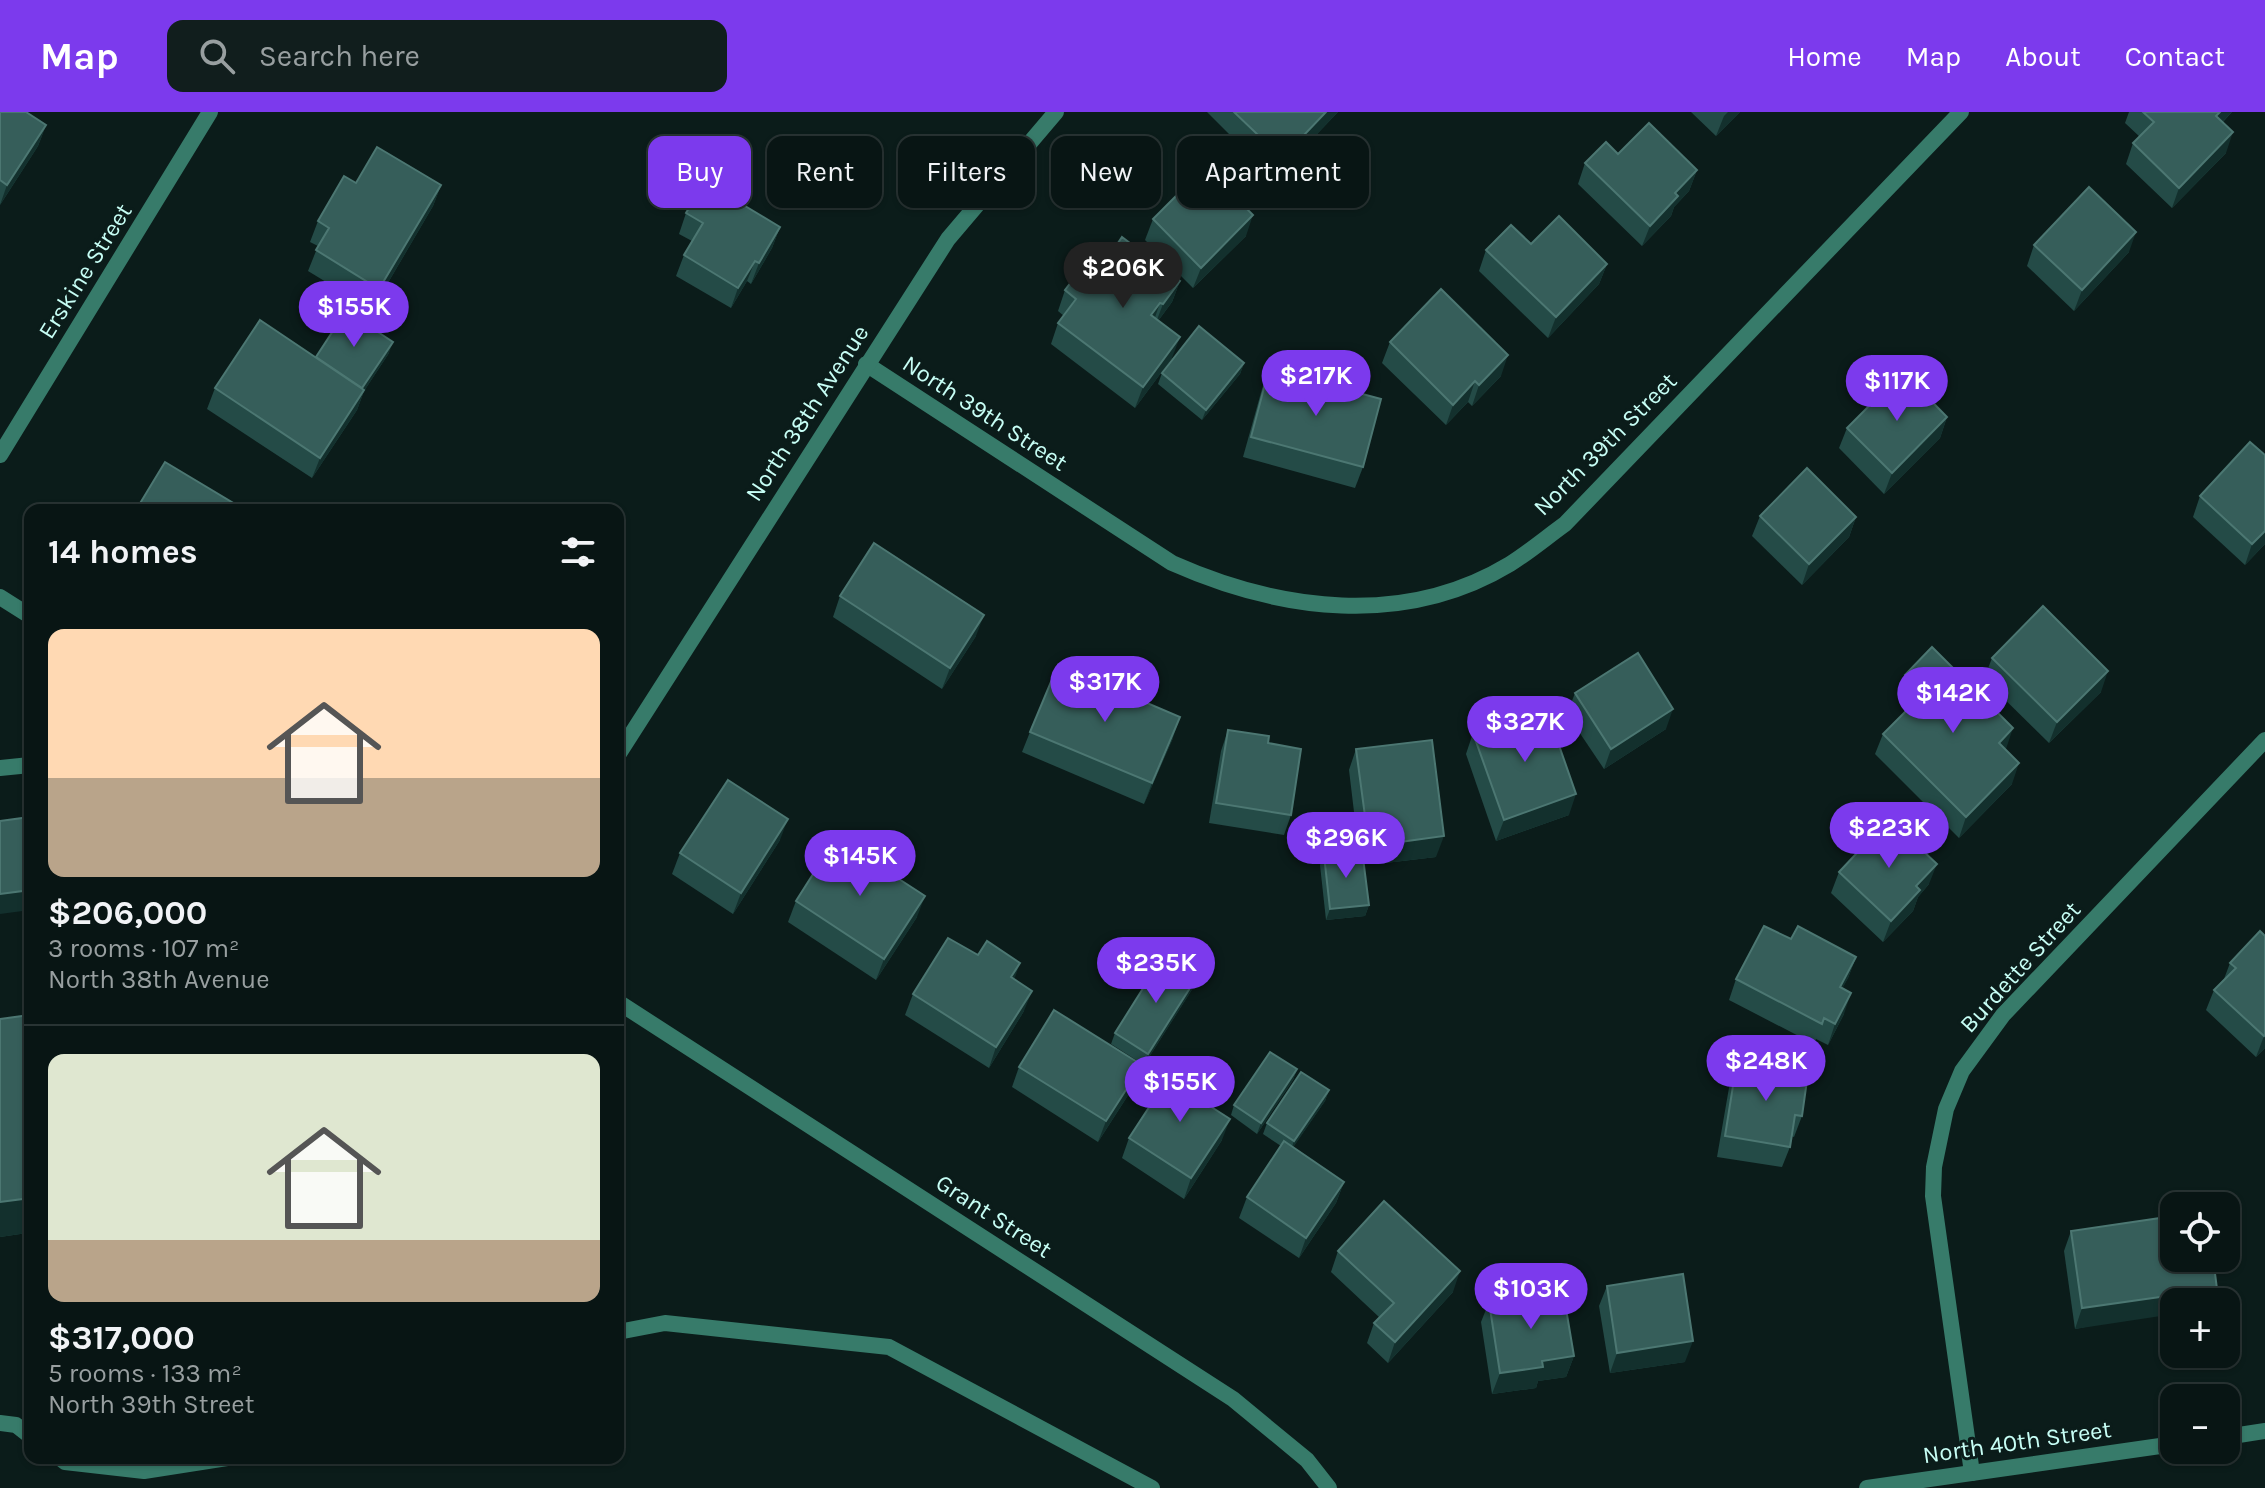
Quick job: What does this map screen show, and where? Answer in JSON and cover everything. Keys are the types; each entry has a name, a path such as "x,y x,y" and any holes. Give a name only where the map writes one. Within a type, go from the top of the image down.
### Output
{"street":[{"name":"Erskine Street","path":"0,455 210,112"},
{"name":"North 38th Avenue","path":"624,746 948,239 1056,112"},
{"name":"North 39th Street","path":"866,364 1172,563 1209,580 1267,598 1326,607 1386,605 1444,593 1509,565 1565,524 1961,112"},
{"path":"0,597 24,612"},
{"name":"Burdette Street","path":"1972,1473 1933,1196 1934,1167 1946,1109 1962,1071 2003,1015 2265,740"},
{"path":"0,768 24,766"},
{"name":"Grant Street","path":"624,1006 1233,1399 1307,1460 1329,1488"},
{"path":"624,1331 665,1323 889,1347 1152,1488"},
{"path":"0,1423 16,1425 24,1431"},
{"path":"2240,1435 2265,1431"},
{"name":"North 40th Street","path":"1867,1488 2160,1446"},
{"path":"99,1464 144,1471 189,1464"}],"building":[{"path":"0,112 26,112 46,125 7,185 0,180"},
{"path":"1234,112 1326,112 1303,136 1259,136"},
{"path":"2143,112 2220,112 2216,116 2233,132 2179,188 2133,143 2154,122"},
{"path":"1649,123 1697,170 1650,226 1585,163 1606,142 1618,154"},
{"path":"377,147 441,185 379,289 316,250 329,228 318,221 344,176 356,183"},
{"path":"2089,187 2136,232 2082,290 2034,245"},
{"path":"1177,195 1177,208 1246,208 1253,215 1201,268 1153,219"},
{"path":"689,208 748,208 780,227 759,263 755,261 738,288 684,255 703,223 686,213"},
{"path":"1559,216 1607,264 1556,317 1486,250 1511,225 1531,244"},
{"path":"1122,237 1180,281 1151,315 1180,337 1143,387 1058,323 1076,299 1065,290 1094,252 1106,261"},
{"path":"1441,289 1508,355 1479,385 1475,381 1453,405 1390,342"},
{"path":"346,311 393,342 362,388 316,357"},
{"path":"260,320 364,390 320,458 215,388"},
{"path":"1199,326 1244,363 1206,410 1162,373"},
{"path":"1269,369 1381,399 1363,467 1251,437"},
{"path":"1903,372 1947,417 1892,473 1847,428"},
{"path":"2250,442 2265,455 2265,531 2252,544 2200,496"},
{"path":"165,462 235,504 140,504"},
{"path":"1807,468 1856,517 1809,564 1760,516"},
{"path":"874,543 984,615 950,668 840,596"},
{"path":"2043,606 2108,671 2057,722 1992,658"},
{"path":"1932,647 2013,728 1999,743 2019,763 1966,817 1883,734 1924,693 1905,675"},
{"path":"1638,653 1673,709 1611,749 1575,693"},
{"path":"1058,665 1180,717 1152,783 1030,732"},
{"path":"1546,708 1576,794 1504,820 1473,733"},
{"path":"1228,730 1269,736 1268,743 1301,749 1291,815 1216,803"},
{"path":"1432,740 1444,836 1385,844 1382,814 1365,816 1356,749"},
{"path":"728,780 788,819 741,893 680,853"},
{"path":"24,818 24,891 0,894 0,821"},
{"path":"1889,819 1937,864 1916,886 1920,890 1891,921 1839,872"},
{"path":"836,838 925,896 884,959 796,901"},
{"path":"1362,850 1369,905 1330,909 1324,855"},
{"path":"1764,926 1791,939 1798,926 1856,957 1840,987 1851,993 1835,1024 1824,1018 1822,1024 1736,979"},
{"path":"2260,931 2265,936 2264,1036 2214,990 2236,968 2230,963"},
{"path":"948,938 978,955 987,941 1020,963 1011,977 1032,991 996,1047 913,994"},
{"path":"1164,955 1197,977 1148,1054 1115,1033"},
{"path":"1054,1010 1142,1065 1106,1121 1019,1067"},
{"path":"24,1016 24,1199 0,1202 0,1019"},
{"path":"1270,1052 1297,1069 1261,1123 1234,1105"},
{"path":"1737,1061 1808,1073 1802,1116 1795,1115 1790,1147 1725,1136"},
{"path":"1176,1066 1207,1087 1199,1099 1230,1119 1191,1178 1129,1138"},
{"path":"1301,1072 1329,1090 1294,1141 1267,1123"},
{"path":"1284,1141 1344,1182 1306,1238 1247,1197"},
{"path":"1384,1201 1460,1271 1395,1342 1374,1323 1394,1303 1338,1251"},
{"path":"2160,1218 2160,1272 2215,1272 2217,1288 2160,1288 2160,1297 2082,1308 2071,1231"},
{"path":"1683,1274 1693,1341 1617,1353 1607,1286"},
{"path":"1563,1291 1574,1356 1542,1361 1543,1367 1500,1373 1489,1302"}]}
